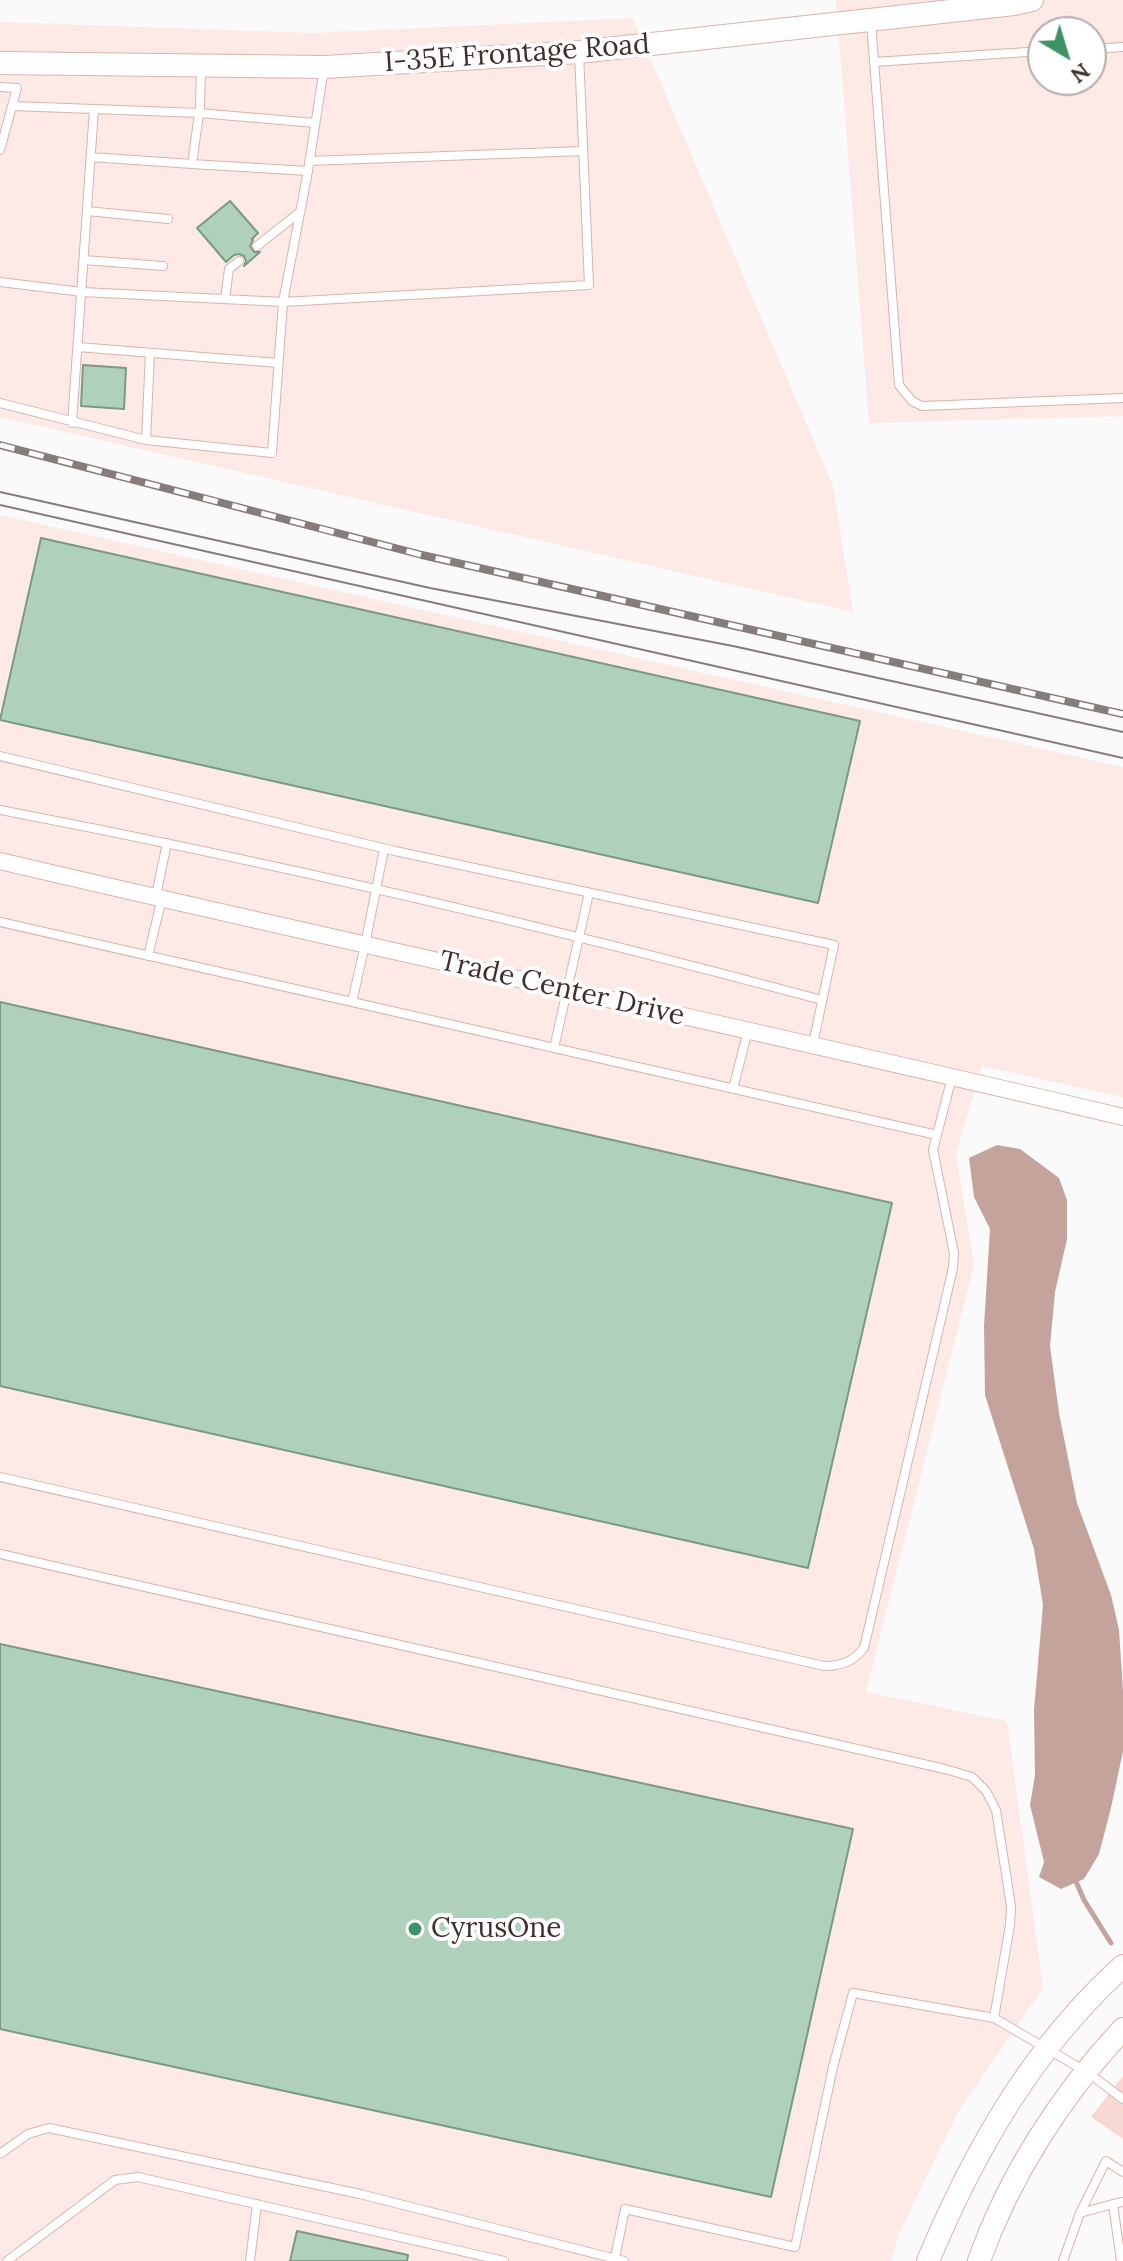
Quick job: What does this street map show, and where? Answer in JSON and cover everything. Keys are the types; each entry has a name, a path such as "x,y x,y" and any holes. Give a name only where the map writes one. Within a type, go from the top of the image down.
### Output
{"main road":[{"name":"I-35E Frontage Road","path":"0,63 325,67 579,52 871,22 1032,0"},
{"path":"928,2261 955,2199 1012,2096 1047,2047 1123,1966"},
{"path":"979,2261 1008,2192 1048,2125 1123,2029"}],"street":[{"name":"Trade Center Drive","path":"0,861 748,1029 1123,1117"}],"lane":[{"path":"871,22 899,385 904,394 922,406 1123,398"},
{"path":"0,282 82,292 283,302 589,285 579,52"},
{"path":"874,62 1027,52"},
{"path":"0,150 24,64"},
{"path":"192,164 201,66"},
{"path":"0,403 146,440 272,453 283,302 325,67"},
{"path":"0,87 17,88"},
{"path":"12,106 199,113 315,123"},
{"path":"72,423 94,109"},
{"path":"91,157 192,164 309,166 583,151"},
{"path":"87,211 168,219"},
{"path":"257,246 300,212"},
{"path":"84,260 163,266"},
{"path":"225,299 229,269 239,261"},
{"path":"78,347 278,363"},
{"path":"146,440 150,353"},
{"path":"0,756 384,849 834,945 813,1044"},
{"path":"0,810 375,888 822,1000"},
{"path":"148,956 167,843"},
{"path":"352,1002 384,849"},
{"path":"554,1048 589,893"},
{"path":"0,922 937,1135"},
{"path":"733,1089 748,1029"},
{"path":"0,1477 808,1663 824,1666 843,1664 864,1648 953,1268 954,1253 933,1150 953,1077"},
{"path":"0,1554 972,1777 986,1791 996,1810 1011,1906 994,2018"},
{"path":"0,2154 28,2134 49,2128 360,2194 619,2260 625,2209 795,2247 833,2067 853,1993 994,2018 1087,2072 1123,2099"},
{"path":"1063,2261 1080,2213 1106,2161 1123,2172"},
{"path":"7,2261 115,2180 138,2177 504,2261"},
{"path":"1080,2213 1118,2203 1121,2261"},
{"path":"250,2261 257,2204"}],"shaded area":[{"path":"836,0 1123,0 1123,416 869,423"},
{"path":"633,18 833,486 853,612 0,417 0,22 314,33"},
{"path":"0,515 1123,767 1123,1097 982,1066 956,1154 974,1265 866,1692 1007,1721 1043,1988 958,2112 900,2231 891,2261 0,2261"},
{"path":"997,1145 1020,1149 1059,1178 1067,1200 1067,1239 1055,1292 1050,1346 1059,1413 1077,1503 1111,1595 1119,1630 1123,1751 1111,1808 1099,1854 1084,1879 1061,1889 1039,1877 1044,1862 1030,1805 1035,1775 1034,1710 1043,1605 1034,1549 985,1395 984,1326 990,1229 974,1197 969,1158"},
{"path":"1123,2076 1123,2139 1091,2117"}],"building":[{"path":"230,201 258,233 250,246 254,252 260,252 244,266 244,256 239,254 226,262 197,228"},
{"path":"83,365 126,368 124,409 81,406"},
{"path":"41,538 860,721 818,903 0,720"},
{"path":"0,1002 892,1203 808,1568 0,1386"},
{"name":"CyrusOne","path":"0,1644 853,1829 771,2197 0,2029"},
{"path":"297,2231 408,2255 407,2261 290,2261"}],"waterway":[{"path":"1074,1877 1084,1900 1111,1943"}],"tram line":[{"path":"0,492 430,588 733,646 1123,732"},
{"path":"0,505 1123,758"}],"railway":[{"path":"0,445 422,555 1123,714"}],"place":[{"name":"CyrusOne","path":"415,1929"}]}
